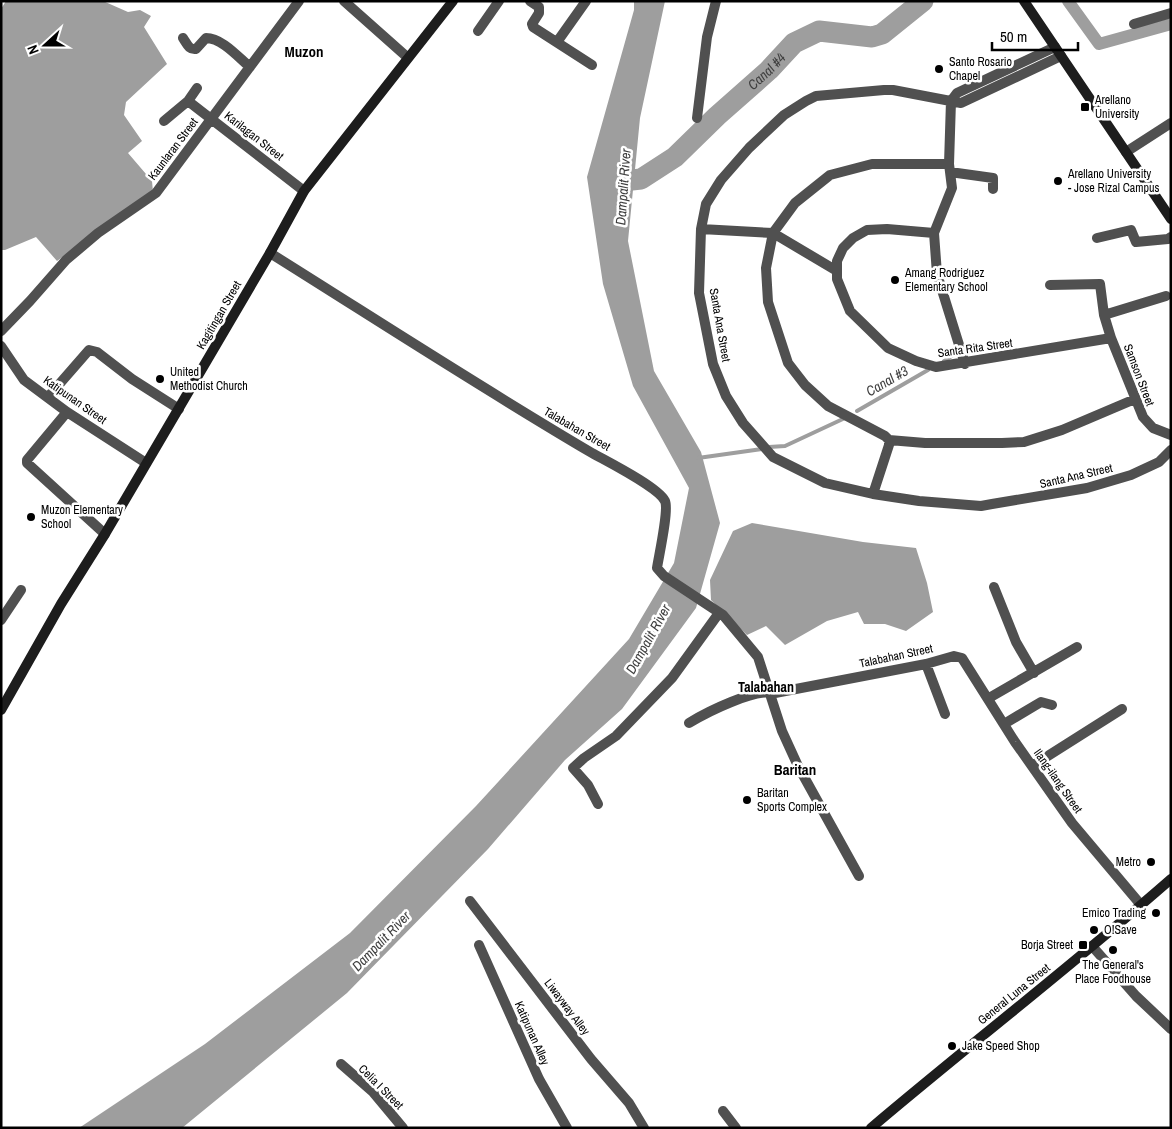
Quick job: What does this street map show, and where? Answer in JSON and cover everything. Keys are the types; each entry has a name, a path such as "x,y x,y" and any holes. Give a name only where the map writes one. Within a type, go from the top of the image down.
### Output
{"street":[{"name":"Kaunlaran Street","path":"1,331 66,260 98,233 156,193 299,1"},
{"name":"Kagitingan Street","path":"2,705 179,409 304,191 407,57 453,1"},
{"path":"478,31 499,1"},
{"path":"530,1 539,7 539,13 532,24 533,27 592,65"},
{"path":"557,42 586,1"},
{"path":"698,118 707,37 716,1"},
{"path":"1024,1 1171,219"},
{"path":"351,3 407,57"},
{"path":"1134,24 1171,13"},
{"path":"183,38 192,50 196,49 206,38 211,38 220,42 250,67"},
{"name":"Santa Ana Street","path":"1058,52 961,103 893,90 816,96 784,115 748,148 722,180 706,204 701,229 699,293 712,364 726,396 743,423 773,457 825,483 873,494 919,501 981,506 1031,499 1087,488 1131,475 1160,462 1171,450"},
{"path":"164,121 188,101 197,88"},
{"name":"Karilagan Street","path":"188,101 304,191"},
{"path":"951,101 950,168 952,188 934,233 937,274 965,364"},
{"path":"1126,152 1171,123"},
{"path":"873,494 890,445 889,440 885,436 828,406 805,385 788,363 768,302 766,268 773,233 795,203 830,175 872,164 950,168 993,178 993,189"},
{"path":"701,229 773,233 837,270"},
{"path":"837,270 837,261 843,248 853,238 867,230 887,229 934,233"},
{"path":"1097,238 1131,230 1136,242 1168,239 1171,237"},
{"name":"Talabahan Street","path":"270,253 523,412 635,478 661,496 666,503 666,513 658,568 667,578 719,613 758,657 782,731 798,766 859,876"},
{"name":"Santa Rita Street","path":"837,270 837,279 850,311 888,348 916,361 936,367 965,364 1108,338"},
{"name":"Samson Street","path":"1050,285 1100,284 1108,338 1142,417 1153,428 1171,435"},
{"path":"1104,315 1166,296"},
{"name":"Katipunan Street","path":"1,346 24,380 67,412 146,463"},
{"path":"48,397 89,350 92,350 132,379 179,409"},
{"path":"889,440 954,443 1024,442 1062,430 1135,399"},
{"path":"67,412 27,460 27,463 105,534"},
{"path":"994,586 1016,642 1034,673"},
{"path":"1,620 21,590"},
{"path":"598,804 588,785 573,768 616,736 672,678 719,613"},
{"path":"989,698 1077,647"},
{"name":"Talabahan Street","path":"770,692 775,694 926,664 954,656 962,658 967,662"},
{"name":"Ilang-ilang Street","path":"967,662 1004,724 1072,823 1141,906"},
{"path":"926,664 945,714"},
{"path":"689,722 712,709 766,691 770,692"},
{"path":"1004,724 1041,702 1052,705"},
{"path":"1032,766 1122,709"},
{"name":"General Luna Street","path":"871,1128 1141,906 1171,879"},
{"name":"Liwayway Alley","path":"470,901 590,1059 629,1103 644,1128"},
{"name":"Katipunan Alley","path":"479,945 539,1079 566,1128"},
{"path":"1092,946 1136,996 1171,1029"},
{"name":"Celia I Street","path":"341,1064 373,1092 403,1128"},
{"path":"723,1111 736,1128"}],"water":[{"path":"6,1 103,1 128,12 140,10 151,16 144,27 167,64 126,102 124,115 142,141 128,153 152,181 153,192 57,261 36,237 1,250 1,9"},
{"name":"Dampalit River","path":"634,1 665,1 640,118 628,241 654,371 701,452 720,523 696,608 622,709 565,760 488,849 347,993 182,1128 79,1128 205,1044 350,933 476,806 629,639 674,563 689,488 633,386 603,284 587,177 634,10"},
{"path":"752,523 863,542 916,548 927,583 933,612 906,631 885,624 864,624 858,612 827,621 785,645 766,626 747,635 711,600 710,580 733,531"}],"waterway":[{"name":"Canal #4","path":"623,181 641,179 675,157 717,116 769,70 794,43 819,31 872,37 882,34 923,1"},
{"path":"1068,1 1099,44 1171,24"},
{"name":"Canal #3","path":"944,361 956,353"},
{"name":"Canal #3","path":"857,411 928,370"},
{"name":"Canal #3","path":"769,447 785,446 845,418"},
{"name":"Canal #3","path":"698,458 762,449"}],"place":[{"name":"Santo Rosario Chapel","path":"939,69"},
{"name":"Arellano University","path":"1085,107"},
{"name":"Arellano University - Jose Rizal Campus","path":"1058,181"},
{"name":"Amang Rodriguez Elementary School","path":"895,280"},
{"name":"United Methodist Church","path":"160,379"},
{"name":"Muzon Elementary School","path":"31,517"},
{"name":"Baritan Sports Complex","path":"747,800"},
{"name":"Metro","path":"1151,862"},
{"name":"Emico Trading","path":"1156,913"},
{"name":"O!Save","path":"1094,930"},
{"name":"Borja Street","path":"1083,945"},
{"name":"The General's Place Foodhouse","path":"1113,950"},
{"name":"Jake Speed Shop","path":"952,1046"}],"district":[{"name":"Muzon","path":"304,52"},
{"name":"Talabahan","path":"766,687"},
{"name":"Baritan","path":"795,770"}]}
